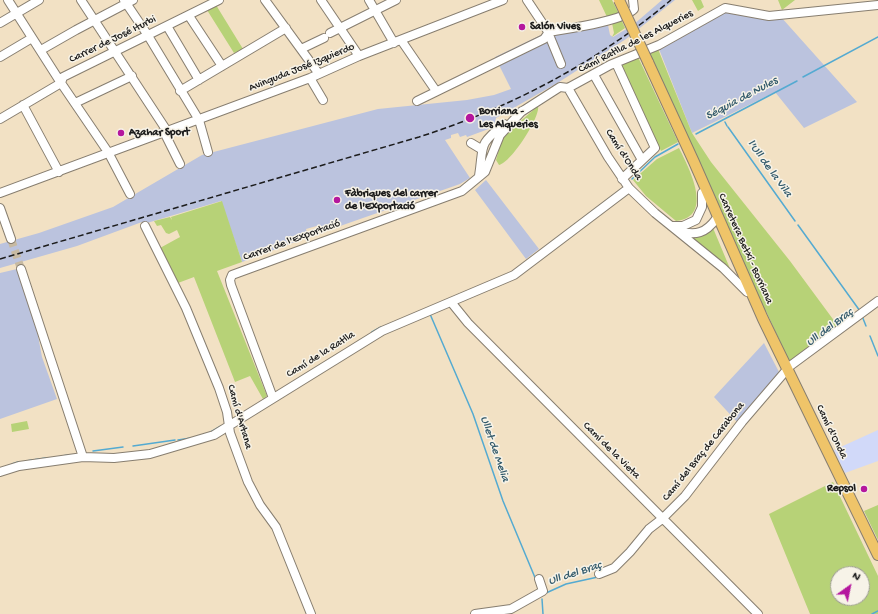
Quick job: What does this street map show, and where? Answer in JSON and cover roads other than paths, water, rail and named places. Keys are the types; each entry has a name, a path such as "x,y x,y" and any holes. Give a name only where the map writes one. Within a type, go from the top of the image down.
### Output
{"main road":[{"name":"Carretera Betxí - Borriana","path":"619,0 687,148 702,188 747,292 763,319"},
{"name":"Carretera Betxí - Borriana","path":"702,188 739,264 763,319"},
{"name":"Camí d'Onda","path":"763,319 878,556"}],"street":[{"path":"8,0 41,50 60,83 108,152 130,194"},
{"path":"0,22 39,0"},
{"path":"81,0 132,76 166,132 180,164"},
{"name":"Carrer de José Iturbi","path":"0,119 60,83 63,77 147,34 189,16 206,3 219,0"},
{"path":"265,0 319,74"},
{"path":"322,0 359,56"},
{"path":"369,0 398,42 436,91"},
{"path":"301,49 396,0"},
{"name":"Avinguda José Izquierdo","path":"0,193 310,78 359,56 503,0"},
{"path":"527,0 548,34 560,64"},
{"path":"417,101 544,39 549,32 588,25 628,14 634,9 633,0"},
{"path":"41,50 127,1 180,91 199,120 208,152"},
{"name":"Camí Ratlla de les Alqueries","path":"522,111 560,87 568,88 616,63 659,45 725,8 769,16 878,5"},
{"path":"189,16 222,66"},
{"path":"167,26 199,80"},
{"path":"180,91 286,28"},
{"path":"0,57 32,38"},
{"path":"616,63 655,149 622,179"},
{"path":"594,75 642,160"},
{"path":"75,103 132,76"},
{"path":"310,78 323,100"},
{"name":"Camí d'Onda","path":"568,88 622,179 642,202 670,226 678,230"},
{"path":"22,105 59,172"},
{"path":"480,174 481,151 489,137 522,111"},
{"path":"480,174 491,158 503,131 522,111"},
{"path":"489,137 497,142"},
{"path":"471,143 481,151 485,158 491,158"},
{"name":"Carrer de l'Exportació","path":"273,398 231,285 230,280 232,275 459,193 467,188 480,174"},
{"name":"Camí de la Ratlla","path":"0,472 19,466 83,457 114,458 150,454 202,439 230,426 382,331 514,275 629,188"},
{"path":"696,220 702,207 702,188"},
{"path":"0,208 11,240"},
{"path":"670,226 683,226 696,220 715,219"},
{"path":"678,230 701,232 707,230 715,219"},
{"path":"715,219 731,252 739,264"},
{"name":"Camí d'Artana","path":"145,226 186,308 219,388 230,426 230,433 248,482 260,505 276,527 311,614"},
{"path":"678,230 724,268 747,292"},
{"path":"21,269 83,457"},
{"name":"Camí del Braç de Carabona","path":"599,574 614,568 630,552 649,529 662,519 685,496 742,422 787,369 878,301"},
{"name":"Camí de la Vieta","path":"451,302 468,322 758,614"},
{"path":"475,614 511,609 528,600 543,591 539,579"}],"waterway":[{"name":"Séquia de Nules","path":"803,77 878,37"},
{"name":"Séquia de Nules","path":"696,134 797,81"},
{"name":"l'Ull de la Vila","path":"725,122 727,126"},
{"name":"l'Ull de la Vila","path":"728,127 795,221"},
{"name":"Séquia de Nules","path":"632,179 655,157 678,144"},
{"name":"Séquia de Nules","path":"566,231 620,190"},
{"name":"l'Ull de la Vila","path":"798,225 860,311"},
{"name":"Séquia de Nules","path":"541,250 566,231"},
{"name":"Ullet de Melia","path":"430,314 473,414 503,501 536,580"},
{"name":"l'Ull de la Vila","path":"862,316 866,326"},
{"name":"Séquia de Nules","path":"372,332 381,327"},
{"name":"l'Ull de la Vila","path":"870,336 878,356"},
{"name":"Séquia de Nules","path":"209,433 221,426"},
{"name":"Séquia de Nules","path":"178,440 191,438"},
{"name":"Séquia de Nules","path":"133,446 175,440"},
{"name":"Séquia de Nules","path":"93,451 123,447"},
{"name":"Séquia de Nules","path":"62,456 69,455"},
{"name":"Séquia de Nules","path":"26,461 46,458"},
{"name":"Séquia de Nules","path":"12,464 18,462"},
{"name":"Ull del Braç","path":"546,593 566,584 598,577"},
{"path":"542,599 543,614"},
{"path":"872,614 878,611"}],"tunnel":[{"path":"11,239 21,269"}],"railway":[{"path":"0,259 419,137 487,112 552,81 583,63 613,44 671,0"}],"place":[{"name":"Salón Vives","path":"522,27"},
{"name":"Borriana - Les Alqueries","path":"470,118"},
{"name":"Azahar Sport","path":"121,133"},
{"name":"Fàbriques del carrer de l'Exportació","path":"337,200"},
{"name":"Repsol","path":"864,489"}]}
